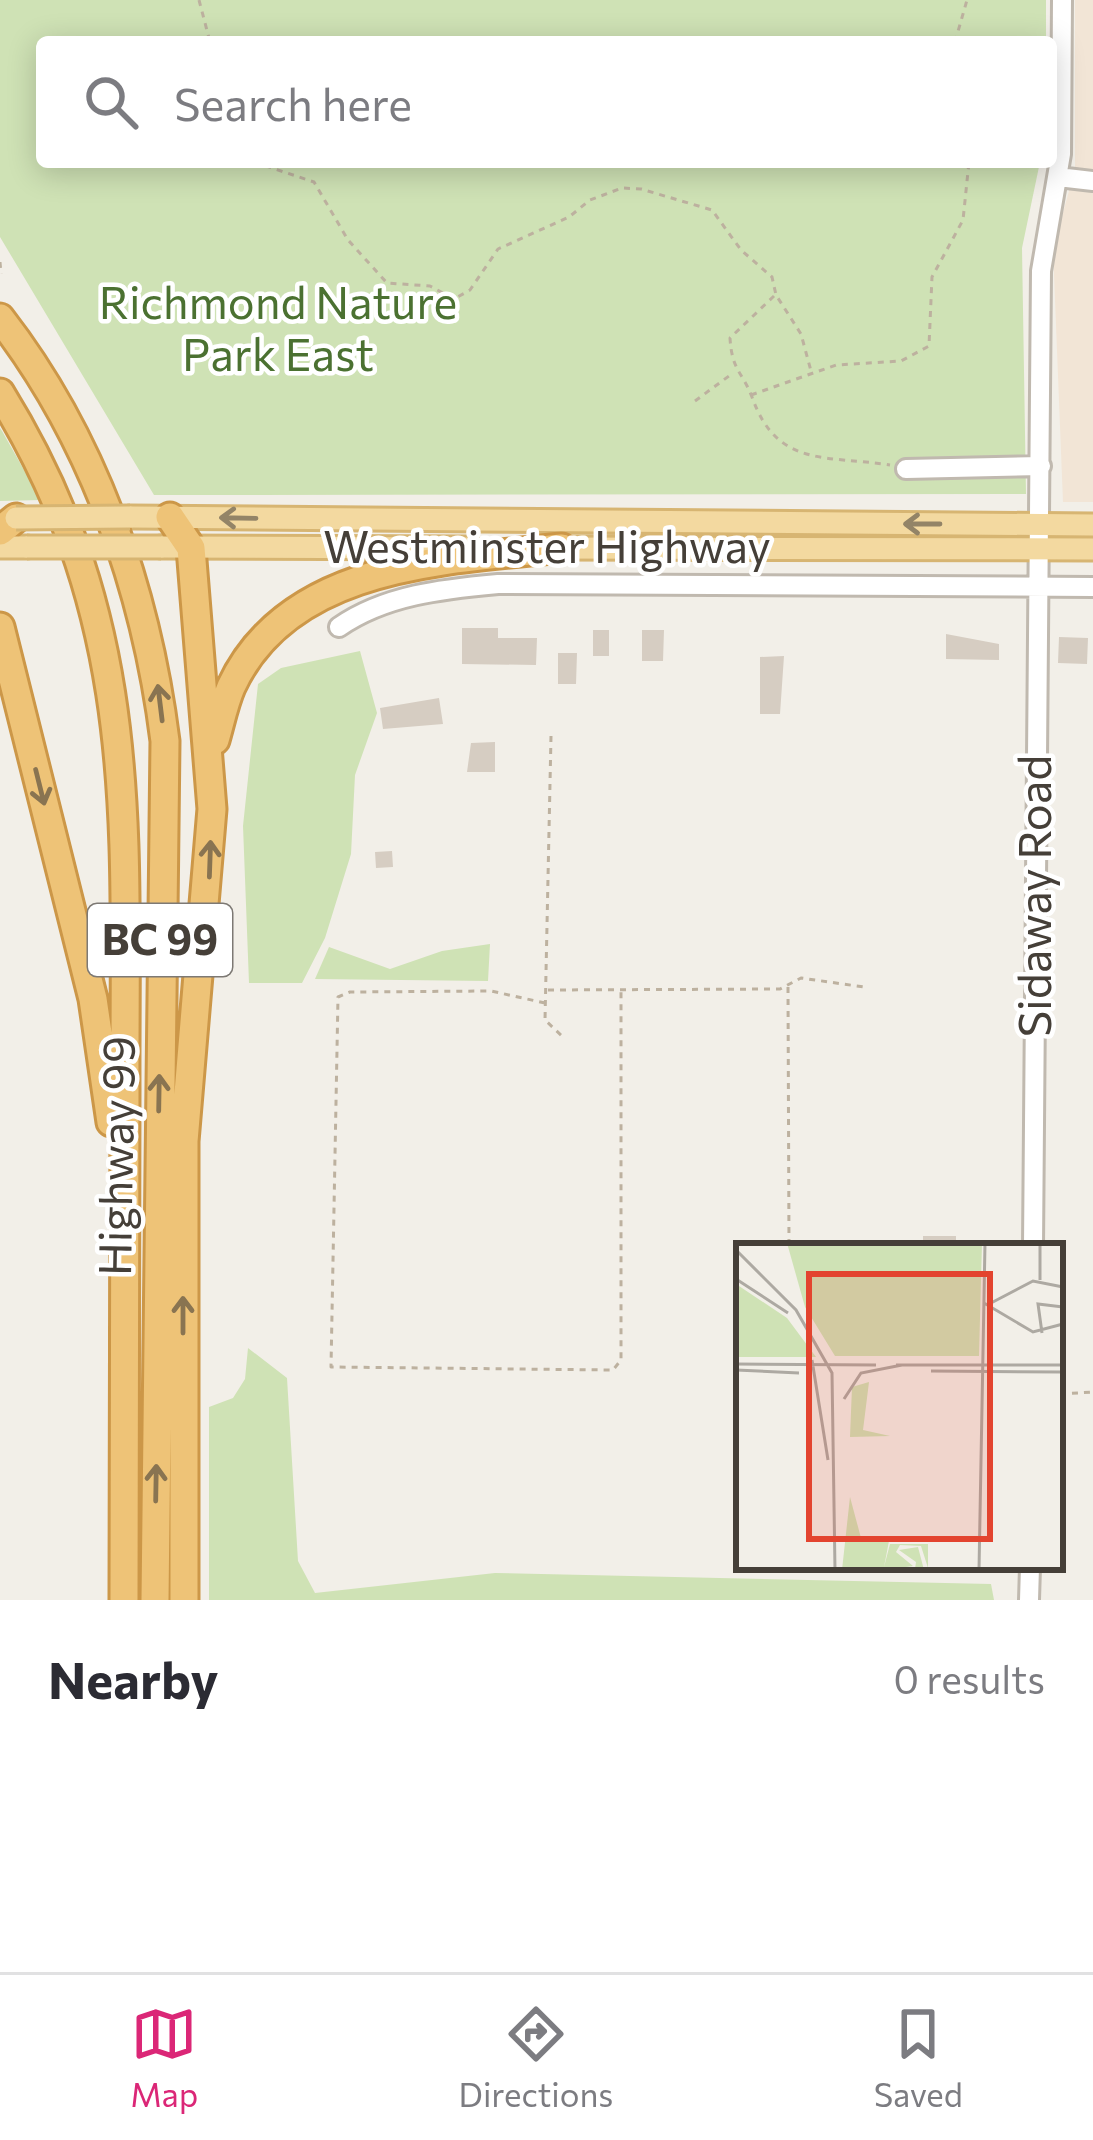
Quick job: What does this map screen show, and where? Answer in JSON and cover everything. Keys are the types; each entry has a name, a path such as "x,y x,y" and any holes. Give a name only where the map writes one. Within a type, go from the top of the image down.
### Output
{"highway":[{"name":"Highway 99","path":"0,318 63,415 121,544 153,652 164,741 155,1600"},
{"name":"Highway 99","path":"0,393 29,440 79,556 116,699 124,829 124,1600"},
{"path":"159,517 191,548 210,755 210,875 184,1141 184,1600"},
{"path":"210,755 231,687 258,645 316,600 412,565 562,548"},
{"path":"0,627 93,999 125,1178"}],"main road":[{"name":"Westminster Highway","path":"5,522 159,517 1038,536 1093,549"},
{"name":"Westminster Highway","path":"0,547 562,548 1038,536 1093,525"}],"street":[{"name":"Sidaway Road","path":"1033,1243 1041,271 1058,177 1062,0"},
{"path":"1058,177 1092,180"},
{"path":"906,469 1041,466"},
{"name":"Westminster Highway","path":"339,627 365,609 445,589 498,584 1093,587"},
{"path":"316,600 365,609"},
{"path":"1029,1600 1030,1570"}],"path":[{"path":"199,0 208,36"},
{"path":"957,36 967,0"},
{"path":"272,168 314,182 348,240 387,283 430,286 448,297 461,296 498,249 622,188 712,210 741,250 772,277 776,295 801,334 811,371"},
{"path":"751,394 811,371 901,361 929,346 932,277 963,220 968,168"},
{"path":"0,262 1,274"},
{"path":"776,295 733,334 734,373 751,394 756,416 778,444 857,464 906,469"},
{"path":"695,401 734,373"},
{"path":"551,736 545,1020 563,1037"},
{"path":"548,990 788,985 801,978 864,987"},
{"path":"788,985 789,1243"},
{"path":"545,1003 491,991 350,992 338,997 332,1367 613,1370 621,1360 621,990"},
{"path":"1063,1394 1093,1392"}],"shaded area":[{"path":"1075,0 1093,0 1093,502 1063,502 1053,249 1075,169"}],"green space":[{"name":"Richmond Nature Park East","path":"0,0 1046,0 1046,36 36,36 36,168 1039,168 1022,248 1026,494 154,495 0,237"},
{"path":"0,428 2,431 41,500 0,501"},
{"path":"360,651 377,713 355,775 351,854 325,938 302,983 249,983 243,826 258,684 281,668"},
{"path":"490,944 488,981 315,979 329,947 390,969 442,951"},
{"path":"248,1348 287,1378 298,1561 315,1593 495,1573 991,1584 994,1600 209,1600 209,1407 233,1398 245,1379"}],"building":[{"path":"462,628 498,628 498,638 537,638 536,665 462,664"},
{"path":"593,630 609,630 609,656 593,656"},
{"path":"642,630 664,630 663,661 642,661"},
{"path":"946,634 999,644 999,660 946,659"},
{"path":"1059,637 1088,638 1087,664 1058,663"},
{"path":"558,653 577,653 576,684 558,684"},
{"path":"784,656 780,714 760,714 760,657"},
{"path":"439,698 443,724 383,729 380,708"},
{"path":"495,742 495,772 467,772 471,743"},
{"path":"392,851 393,867 376,868 375,852"},
{"path":"923,1236 956,1236 956,1243 923,1243"}]}
